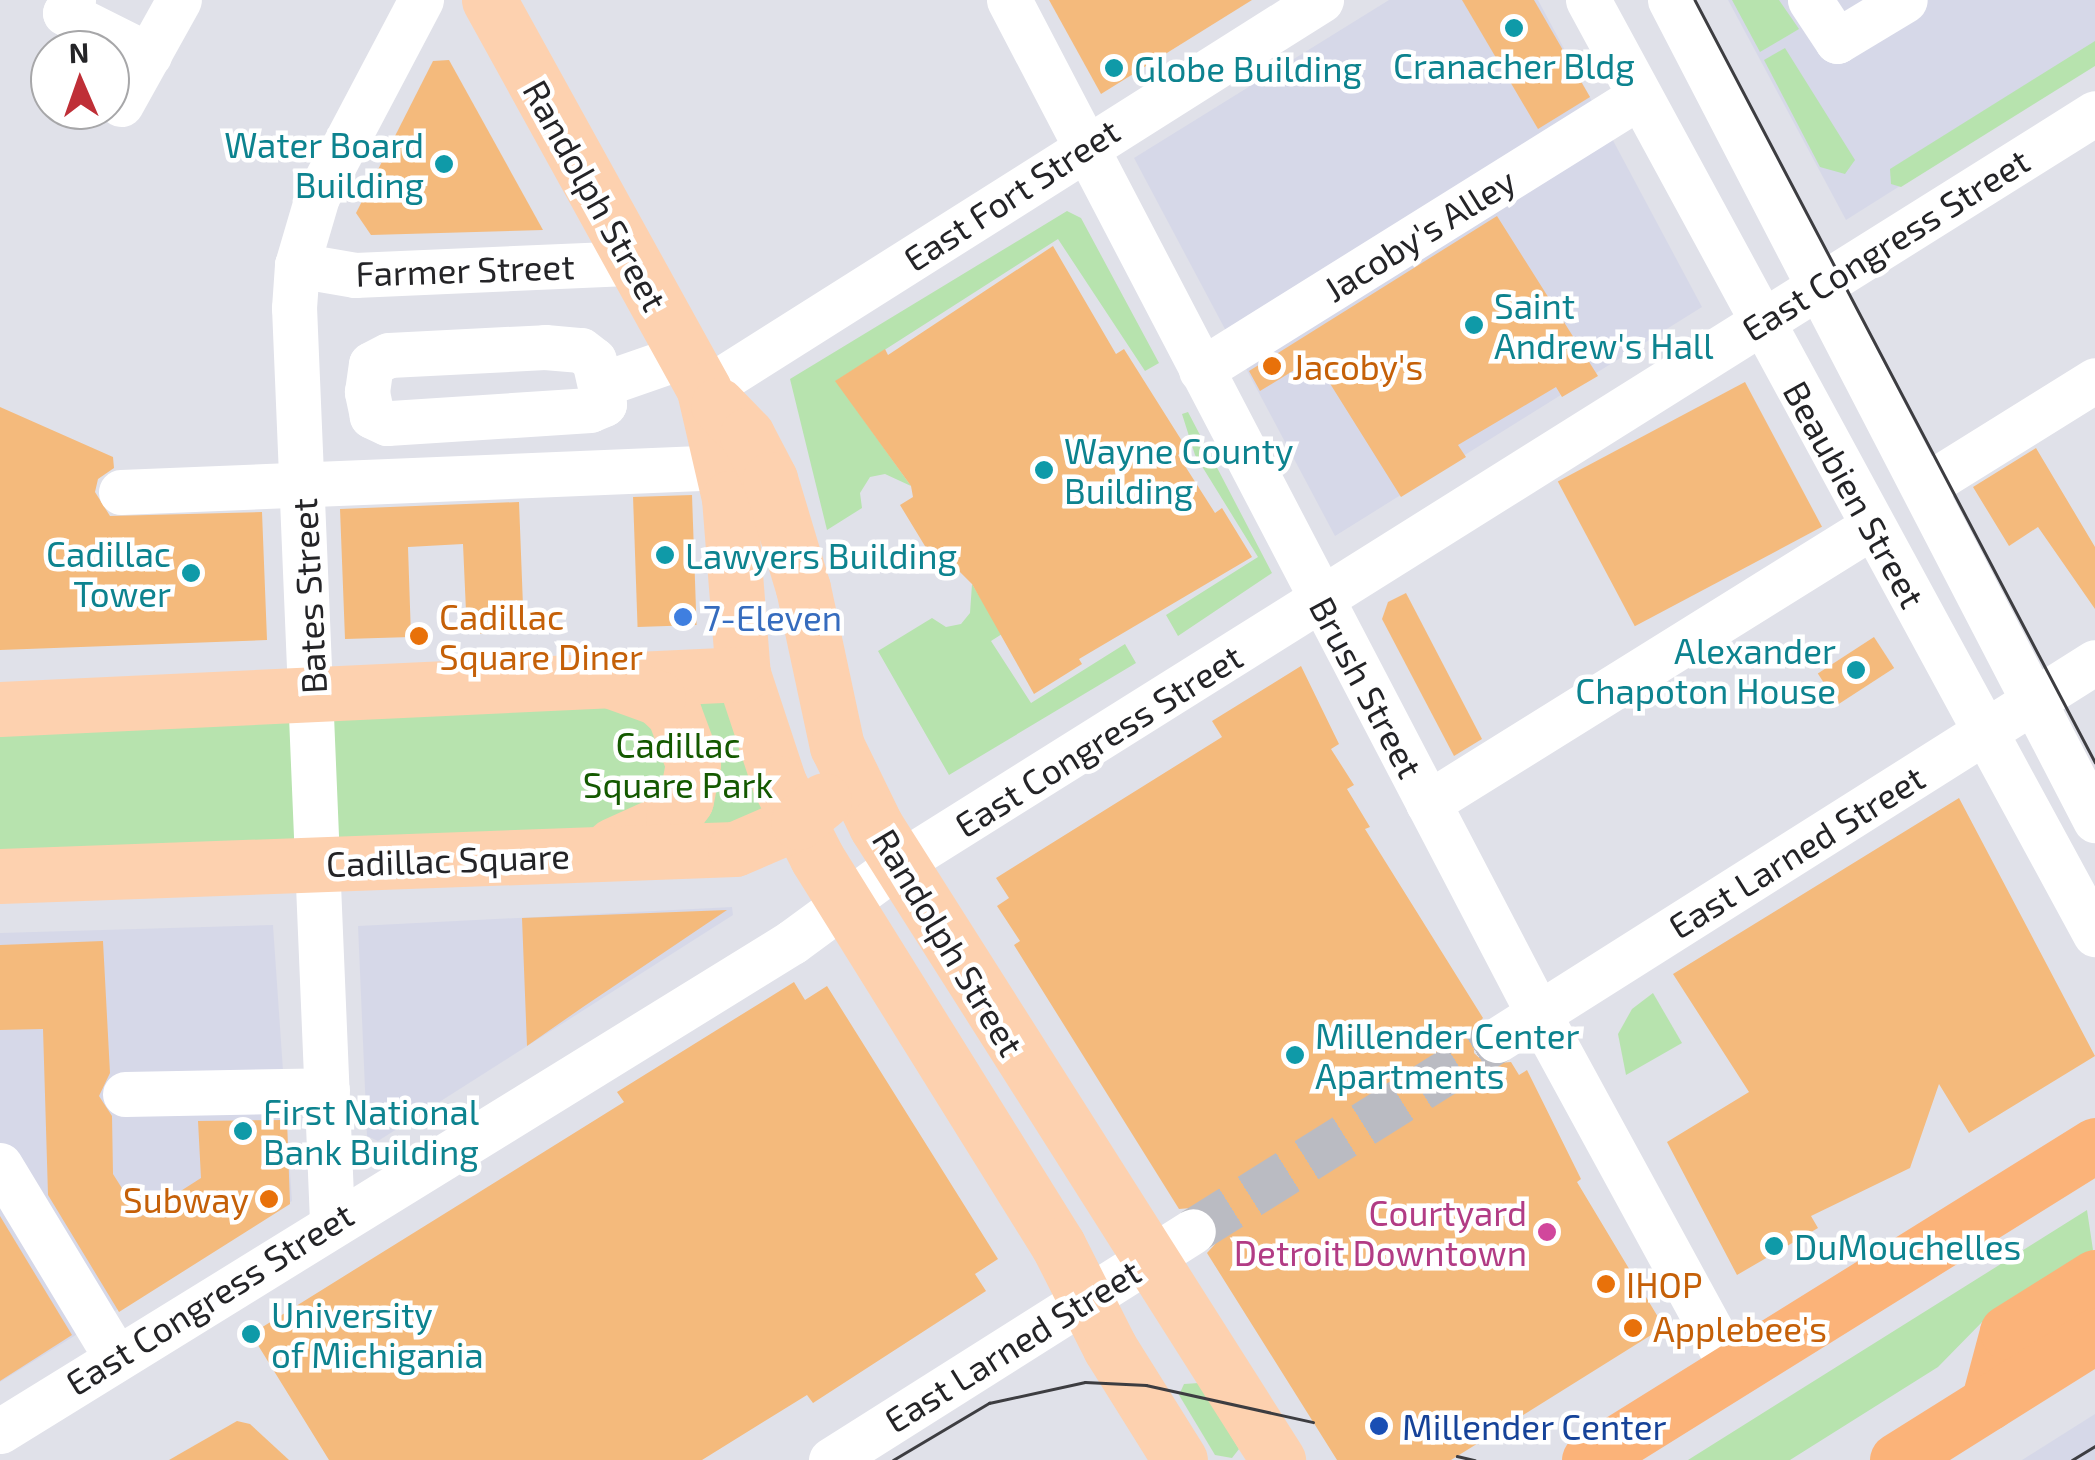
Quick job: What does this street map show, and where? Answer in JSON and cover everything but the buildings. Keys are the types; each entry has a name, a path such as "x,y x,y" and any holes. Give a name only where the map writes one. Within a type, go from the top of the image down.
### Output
{"highway":[{"path":"1589,1460 2082,1162"},
{"path":"1988,1403 2007,1332 2095,1277"},
{"path":"1897,1460 2095,1336"}],"main road":[{"name":"Randolph Street","path":"489,0 694,373 724,467 742,674 798,822 1017,1178 1172,1446"},
{"name":"Randolph Street","path":"694,373 748,435 770,479 803,588 838,746 898,864 1076,1148 1173,1244 1242,1412 1278,1460"},
{"path":"0,710 742,674"},
{"path":"582,854 646,835 673,818 692,783 687,738 674,713 658,698 612,681"},
{"name":"Cadillac Square","path":"0,876 735,849 798,822 835,781 838,746"},
{"path":"1017,1178 1040,1195 1066,1192 1079,1170 1076,1148"},
{"path":"1172,1446 1144,1368 1156,1348 1193,1342 1242,1412"}],"street":[{"path":"73,0 66,13 149,55"},
{"path":"130,88 180,0"},
{"name":"Bates Street","path":"332,1221 297,265 318,197 421,0"},
{"name":"Brush Street","path":"1008,0 1538,1013 1733,1370"},
{"name":"East Fort Street","path":"603,384 694,373 1084,146 1321,0"},
{"name":"Beaubien Street","path":"1588,0 1637,98 2095,934"},
{"name":"Beaubien Street","path":"1670,0 1821,284 2095,820"},
{"path":"1810,0 1837,41 1905,0"},
{"name":"Jacoby's Alley","path":"1201,370 1637,98"},
{"name":"East Congress Street","path":"0,1431 847,903 898,864 2095,112"},
{"path":"1710,231 1748,236 1780,207"},
{"name":"Farmer Street","path":"297,265 355,275 634,263"},
{"path":"545,346 581,350 594,360 603,384 604,404 590,410 387,423 372,416 366,392 371,364 389,355 545,346"},
{"path":"1925,486 2095,380"},
{"path":"299,394 366,392"},
{"path":"121,492 724,467"},
{"path":"1428,804 1871,527"},
{"name":"East Larned Street","path":"1498,1040 2095,662"},
{"path":"125,1094 327,1090"},
{"path":"0,1165 115,1356"},
{"name":"East Larned Street","path":"831,1460 1173,1244"}],"shaded area":[{"path":"1389,0 1538,0 1702,307 1335,536 1134,158"},
{"path":"1728,0 2095,0 2095,63 1846,220"},
{"path":"732,907 733,915 378,1141 367,1136 358,926"},
{"path":"273,925 292,1201 0,1382 0,933"},
{"path":"2095,1414 2095,1460 2022,1460"}],"green space":[{"path":"1732,0 1779,0 1799,29 1760,52"},
{"path":"2095,41 2095,66 1901,187 1891,184 1890,169"},
{"path":"1785,48 1855,160 1845,174 1820,167 1764,60"},
{"path":"1067,211 1081,218 1159,363 1145,371 1058,239 836,381 911,486 885,474 870,477 860,493 862,508 827,530 790,379"},
{"path":"1188,412 1272,573 1178,636 1166,615 1258,557 1195,455 1182,414"},
{"path":"972,584 1002,634 991,641 1031,703 1125,644 1136,663 949,775 878,651 932,618 946,627 961,624 970,613"},
{"name":"Cadillac Square Park","path":"743,674 798,822 0,876 0,710"},
{"path":"1653,993 1682,1043 1626,1075 1618,1034 1632,1009"},
{"path":"2087,1210 2093,1250 1986,1318 1938,1367 1790,1460 1688,1460"},
{"path":"1199,1383 1239,1449 1232,1458 1215,1455 1179,1395 1184,1384"}],"tunnel":[{"path":"1193,1231 1497,1040"}],"tram line":[{"path":"1695,0 2095,762"},
{"path":"893,1460 989,1403 1085,1382 1146,1385 1313,1422"},
{"path":"2072,1460 2095,1446"},
{"path":"1457,1456 1475,1460"}],"place":[{"name":"Cranacher Bldg","path":"1514,28"},
{"name":"Globe Building","path":"1114,68"},
{"name":"Water Board Building","path":"444,164"},
{"name":"Saint Andrew's Hall","path":"1474,325"},
{"name":"Jacoby's","path":"1272,366"},
{"name":"Wayne County Building","path":"1044,470"},
{"name":"Lawyers Building","path":"665,555"},
{"name":"Cadillac Tower","path":"191,573"},
{"name":"7-Eleven","path":"683,617"},
{"name":"Cadillac Square Diner","path":"419,636"},
{"name":"Alexander Chapoton House","path":"1856,670"},
{"name":"Millender Center Apartments","path":"1295,1055"},
{"name":"First National Bank Building","path":"243,1131"},
{"name":"Subway","path":"269,1199"},
{"name":"Courtyard Detroit Downtown","path":"1547,1232"},
{"name":"DuMouchelles","path":"1774,1246"},
{"name":"IHOP","path":"1606,1284"},
{"name":"Applebee's","path":"1633,1328"},
{"name":"University of Michigania","path":"251,1334"},
{"name":"Millender Center","path":"1379,1426"}]}
